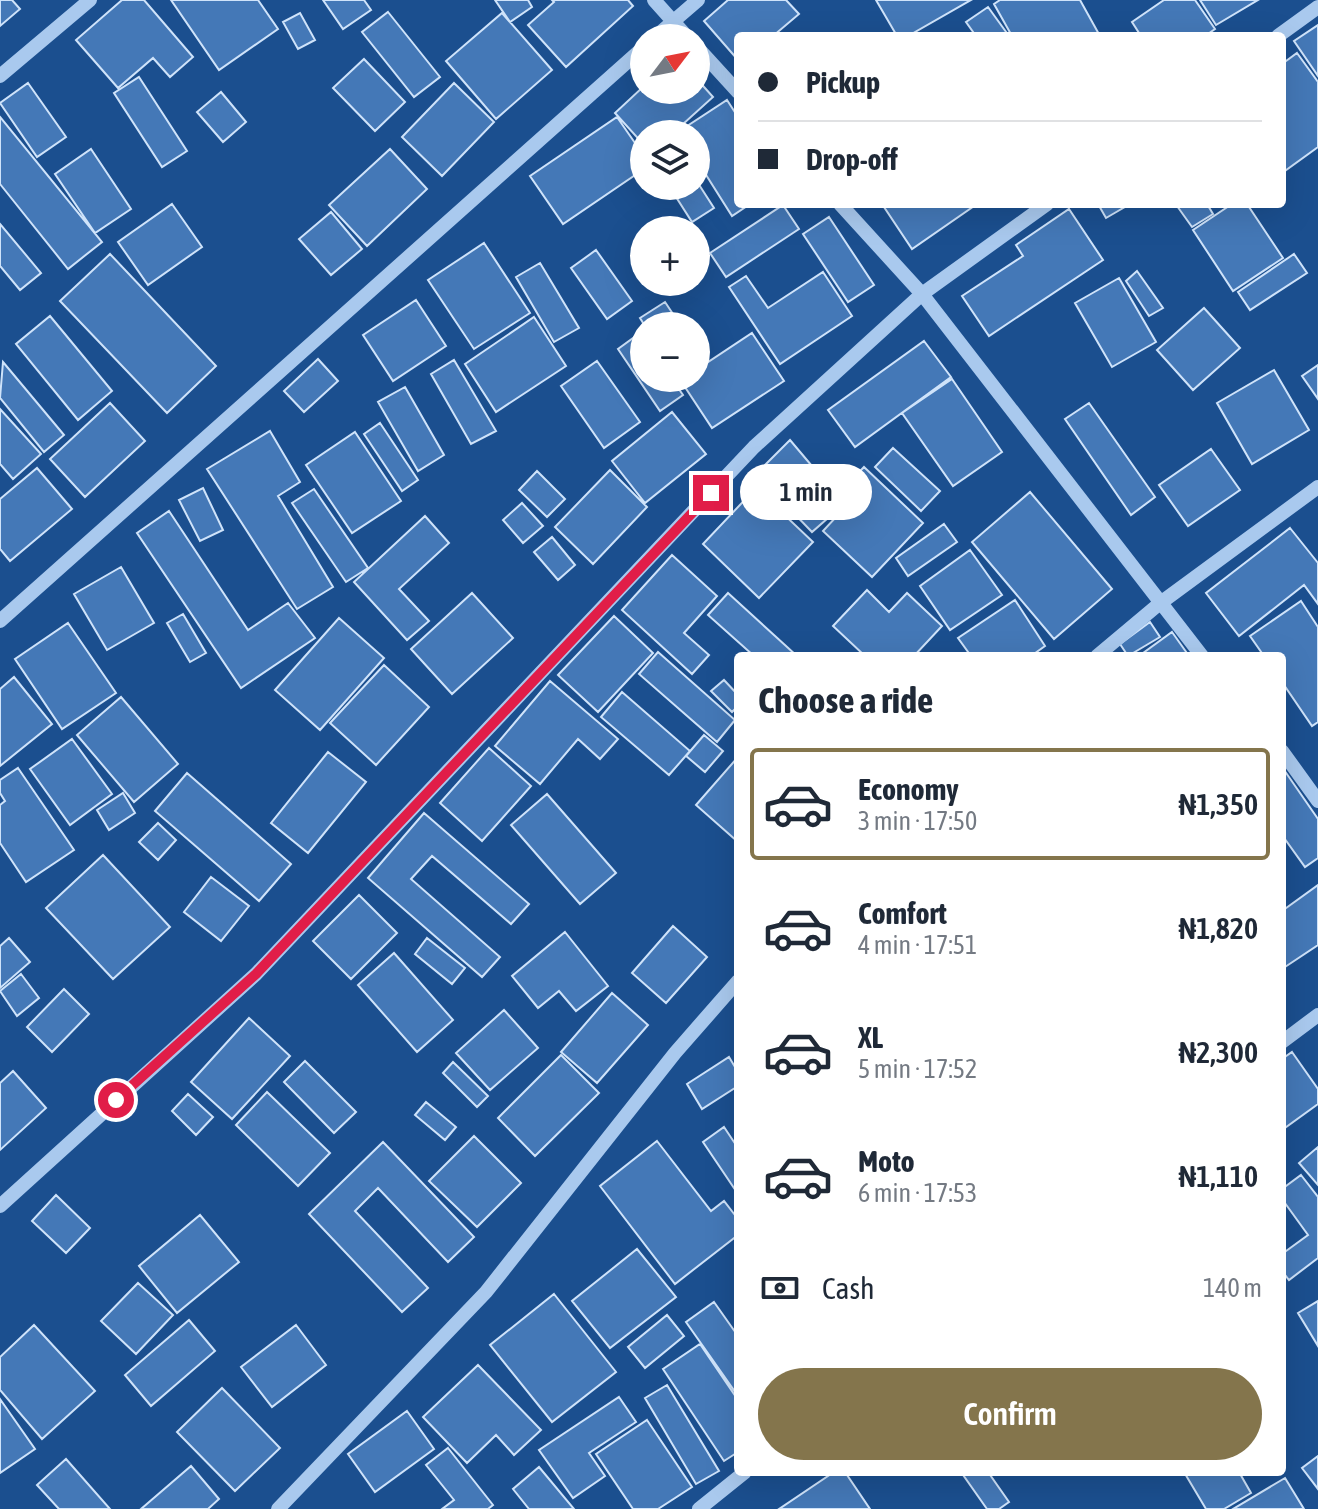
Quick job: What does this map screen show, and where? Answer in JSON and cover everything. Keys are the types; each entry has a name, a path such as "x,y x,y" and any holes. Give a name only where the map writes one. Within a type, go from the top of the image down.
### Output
{"street":[{"path":"0,76 90,0"},
{"path":"654,0 676,24"},
{"path":"670,24 698,0"},
{"path":"1284,32 1318,7"},
{"path":"0,621 630,59"},
{"path":"710,61 734,88"},
{"path":"844,208 922,294 1199,652"},
{"path":"0,1206 256,974 754,447 922,294 1041,208"},
{"path":"1102,652 1159,604 1318,487"},
{"path":"1286,757 1318,801"},
{"path":"278,1509 486,1292 675,1053 734,986"},
{"path":"1286,1039 1318,1015"},
{"path":"699,1509 740,1476"}],"building":[{"path":"0,0 12,0 20,9 0,26"},
{"path":"122,0 144,0 193,57 170,77 153,58 118,88 76,40"},
{"path":"171,0 258,0 278,29 219,70"},
{"path":"323,0 364,0 371,10 343,29"},
{"path":"495,0 528,0 532,7 510,22"},
{"path":"552,0 628,0 633,6 566,67 528,25 554,2"},
{"path":"728,0 786,0 799,14 778,32 734,32 734,55 710,24 704,21"},
{"path":"876,0 971,0 915,32 895,32"},
{"path":"1000,0 1080,0 1098,32 1010,32 994,4"},
{"path":"1164,0 1195,0 1215,29 1211,32 1138,32 1132,22"},
{"path":"1200,0 1258,0 1216,25"},
{"path":"988,7 1006,32 973,32 966,22"},
{"path":"388,12 440,77 414,97 362,32"},
{"path":"300,13 315,40 298,49 283,22"},
{"path":"502,13 552,70 496,119 446,61"},
{"path":"1318,25 1318,76 1294,41"},
{"path":"1297,53 1318,82 1318,147 1286,170 1286,61"},
{"path":"364,59 405,102 375,131 333,88"},
{"path":"139,77 187,151 162,167 114,93"},
{"path":"28,83 66,137 37,157 0,103"},
{"path":"454,83 494,122 442,176 402,137"},
{"path":"221,92 246,122 223,142 197,112"},
{"path":"630,99 630,104 705,104 688,120 630,120 630,130 615,113"},
{"path":"727,100 734,111 734,208 744,208 732,216 710,181 710,120 696,120"},
{"path":"0,117 102,242 68,269 0,184"},
{"path":"617,117 630,136 630,179 563,224 530,176"},
{"path":"91,149 131,209 95,233 55,174"},
{"path":"390,149 427,189 367,246 329,205"},
{"path":"678,200 709,200 714,208 701,216 688,216"},
{"path":"172,204 202,247 148,285 118,242"},
{"path":"778,208 785,208 799,229 726,277 710,253"},
{"path":"885,208 971,208 912,249"},
{"path":"1100,208 1123,208 1106,218"},
{"path":"1178,208 1209,208 1213,214 1192,227"},
{"path":"1226,208 1250,208 1283,258 1233,291 1193,230"},
{"path":"1069,209 1103,260 989,336 962,296 1023,256 1016,245"},
{"path":"331,212 362,249 331,275 299,239"},
{"path":"829,217 874,285 848,302 803,234"},
{"path":"0,224 41,273 20,290 0,266"},
{"path":"484,243 530,313 474,349 428,280"},
{"path":"596,250 632,301 607,319 571,268"},
{"path":"110,254 216,366 167,413 60,301"},
{"path":"1294,254 1307,273 1250,310 1238,292"},
{"path":"540,263 579,328 554,342 516,277"},
{"path":"1137,271 1163,308 1149,316 1126,281"},
{"path":"823,272 852,316 780,364 729,287 746,276 768,308"},
{"path":"1119,278 1156,342 1112,367 1075,303"},
{"path":"416,300 446,346 393,381 363,335"},
{"path":"665,302 672,312 649,312"},
{"path":"1204,308 1240,348 1193,390 1157,350"},
{"path":"50,316 112,391 78,420 16,344"},
{"path":"534,317 566,366 496,412 465,364"},
{"path":"752,333 784,381 712,428 688,392 710,392 710,361"},
{"path":"630,340 630,367 618,349"},
{"path":"924,341 951,377 855,447 828,410"},
{"path":"318,359 338,381 304,412 284,391"},
{"path":"454,360 496,431 471,444 431,374"},
{"path":"597,361 640,422 604,448 561,386"},
{"path":"3,362 64,435 44,452 0,398"},
{"path":"1318,365 1318,399 1302,376"},
{"path":"1274,370 1309,430 1252,464 1217,403"},
{"path":"952,379 1002,452 953,486 902,413"},
{"path":"405,387 444,455 418,471 378,402"},
{"path":"647,392 681,392 683,395 660,411"},
{"path":"110,403 145,441 85,497 50,459"},
{"path":"1089,403 1155,497 1131,515 1065,419"},
{"path":"0,409 41,454 13,479 0,464"},
{"path":"672,412 706,454 645,503 612,461"},
{"path":"380,423 418,480 402,491 364,434"},
{"path":"270,431 300,482 278,496 333,587 297,609 207,469"},
{"path":"355,432 401,501 352,533 306,465"},
{"path":"790,440 844,504 812,532 756,474"},
{"path":"893,448 940,491 921,511 875,467"},
{"path":"1211,449 1240,490 1188,526 1159,485"},
{"path":"864,467 923,523 872,577 823,531 851,501 840,492"},
{"path":"37,468 72,509 10,561 0,549 0,499"},
{"path":"610,470 647,507 593,564 555,527"},
{"path":"537,471 565,499 547,517 519,490"},
{"path":"203,488 223,530 200,541 179,500"},
{"path":"756,488 813,542 759,598 703,544"},
{"path":"314,489 368,568 346,582 292,503"},
{"path":"1030,492 1112,589 1054,639 972,542"},
{"path":"522,503 543,526 523,543 503,520"},
{"path":"169,511 248,630 288,603 315,638 241,688 137,533"},
{"path":"425,516 449,543 399,589 429,621 407,640 354,582"},
{"path":"944,524 957,542 908,576 896,558"},
{"path":"1290,528 1318,563 1318,604 1304,585 1239,636 1206,593"},
{"path":"552,537 575,565 558,580 534,552"},
{"path":"970,550 1002,595 950,630 920,586"},
{"path":"672,555 717,596 684,633 709,655 692,674 622,610"},
{"path":"121,567 154,623 107,650 74,594"},
{"path":"867,590 889,612 907,593 942,626 918,652 861,652 833,626"},
{"path":"472,593 513,638 452,694 411,649"},
{"path":"728,593 793,652 750,652 708,615"},
{"path":"1015,600 1045,646 1037,652 968,652 958,638"},
{"path":"1301,601 1318,627 1318,722 1312,726 1286,688 1286,652 1261,652 1250,636"},
{"path":"183,614 206,653 190,662 167,623"},
{"path":"614,616 653,653 598,712 558,675"},
{"path":"339,618 384,658 320,730 275,690"},
{"path":"1150,622 1160,637 1135,652 1125,652 1120,644"},
{"path":"68,623 116,693 62,729 15,659"},
{"path":"1172,632 1186,652 1144,652"},
{"path":"658,652 734,721 717,742 639,674"},
{"path":"384,665 429,707 376,765 330,723"},
{"path":"14,677 52,724 0,766 0,689"},
{"path":"724,680 734,691 734,710 732,712 711,691"},
{"path":"550,681 618,739 600,759 578,739 540,784 495,746"},
{"path":"622,692 690,751 669,775 601,717"},
{"path":"121,697 178,764 134,802 77,735"},
{"path":"704,735 723,751 705,772 686,756"},
{"path":"72,739 112,794 70,825 30,769"},
{"path":"489,748 531,786 482,841 440,803"},
{"path":"328,752 366,782 308,853 271,823"},
{"path":"734,762 734,838 696,805"},
{"path":"18,768 74,850 26,882 0,843 0,805 5,801 0,793 0,780"},
{"path":"187,773 291,864 259,901 155,811"},
{"path":"1286,773 1318,819 1318,858 1305,867 1286,841"},
{"path":"123,793 135,813 109,830 97,810"},
{"path":"547,794 616,873 580,904 511,825"},
{"path":"424,813 529,904 511,924 432,856 411,879 500,957 482,977 368,878"},
{"path":"158,823 176,840 158,860 139,842"},
{"path":"103,855 170,927 113,979 46,908"},
{"path":"211,877 249,906 221,941 184,912"},
{"path":"1318,885 1318,945 1286,966 1286,908"},
{"path":"359,895 397,933 351,979 313,941"},
{"path":"673,926 707,957 666,1003 632,973"},
{"path":"565,932 608,986 576,1011 559,991 538,1008 512,976"},
{"path":"9,938 30,962 0,988 0,946"},
{"path":"427,938 465,968 452,984 415,954"},
{"path":"394,953 453,1020 417,1052 358,985"},
{"path":"21,974 39,998 17,1016 0,991"},
{"path":"64,989 89,1014 52,1052 27,1027"},
{"path":"612,993 648,1025 597,1083 561,1052"},
{"path":"504,1010 538,1048 490,1090 456,1053"},
{"path":"249,1018 290,1056 232,1119 191,1082"},
{"path":"1292,1052 1318,1089 1318,1104 1286,1127 1286,1056"},
{"path":"561,1055 599,1093 535,1156 498,1118"},
{"path":"729,1057 734,1065 734,1089 702,1109 687,1084"},
{"path":"305,1061 356,1112 334,1133 284,1082"},
{"path":"453,1062 488,1096 477,1107 443,1073"},
{"path":"13,1071 46,1108 0,1150 0,1083"},
{"path":"267,1092 330,1153 298,1186 236,1125"},
{"path":"188,1094 213,1117 196,1135 172,1111"},
{"path":"426,1102 456,1127 445,1140 415,1115"},
{"path":"724,1127 734,1142 734,1188 703,1142"},
{"path":"474,1136 521,1183 477,1227 429,1181"},
{"path":"657,1141 711,1211 724,1201 734,1214 734,1238 675,1284 600,1186"},
{"path":"383,1142 474,1237 448,1262 378,1188 355,1211 428,1288 402,1312 309,1214"},
{"path":"1318,1147 1318,1185 1299,1163"},
{"path":"1301,1175 1318,1197 1318,1258 1289,1280 1286,1276 1286,1251 1308,1235 1286,1205 1286,1186"},
{"path":"56,1195 90,1228 66,1253 32,1221"},
{"path":"200,1215 239,1262 177,1313 139,1266"},
{"path":"637,1249 676,1297 610,1348 572,1301"},
{"path":"138,1283 173,1315 136,1354 101,1321"},
{"path":"554,1294 616,1372 552,1422 490,1345"},
{"path":"1318,1301 1318,1346 1298,1313"},
{"path":"714,1302 734,1330 734,1390 686,1322"},
{"path":"667,1315 684,1336 645,1368 628,1347"},
{"path":"189,1320 215,1351 151,1406 125,1375"},
{"path":"34,1325 95,1391 42,1439 0,1390 0,1357"},
{"path":"296,1325 326,1365 272,1407 241,1367"},
{"path":"700,1344 734,1394 734,1455 724,1461 663,1369"},
{"path":"478,1365 541,1430 514,1455 496,1435 467,1463 423,1417"},
{"path":"667,1385 719,1471 696,1484 645,1398"},
{"path":"222,1388 280,1448 235,1491 177,1432"},
{"path":"619,1397 636,1422 589,1453 605,1476 573,1498 539,1450"},
{"path":"0,1399 35,1449 0,1473"},
{"path":"407,1411 434,1449 375,1492 348,1454"},
{"path":"647,1420 692,1487 658,1509 633,1509 596,1454"},
{"path":"448,1448 493,1505 488,1509 442,1509 454,1500 426,1465"},
{"path":"1318,1456 1318,1489 1302,1468"},
{"path":"66,1459 110,1509 59,1509 37,1485"},
{"path":"191,1466 219,1499 208,1509 141,1509"},
{"path":"539,1467 574,1509 529,1509 513,1489"},
{"path":"828,1476 848,1476 870,1509 779,1509"},
{"path":"964,1476 991,1476 1009,1502 999,1509 987,1509"},
{"path":"1186,1476 1241,1476 1251,1493 1224,1509 1206,1509"},
{"path":"1285,1478 1304,1509 1233,1509"}],"route":[{"path":"116,1100 256,974 711,493"}]}
